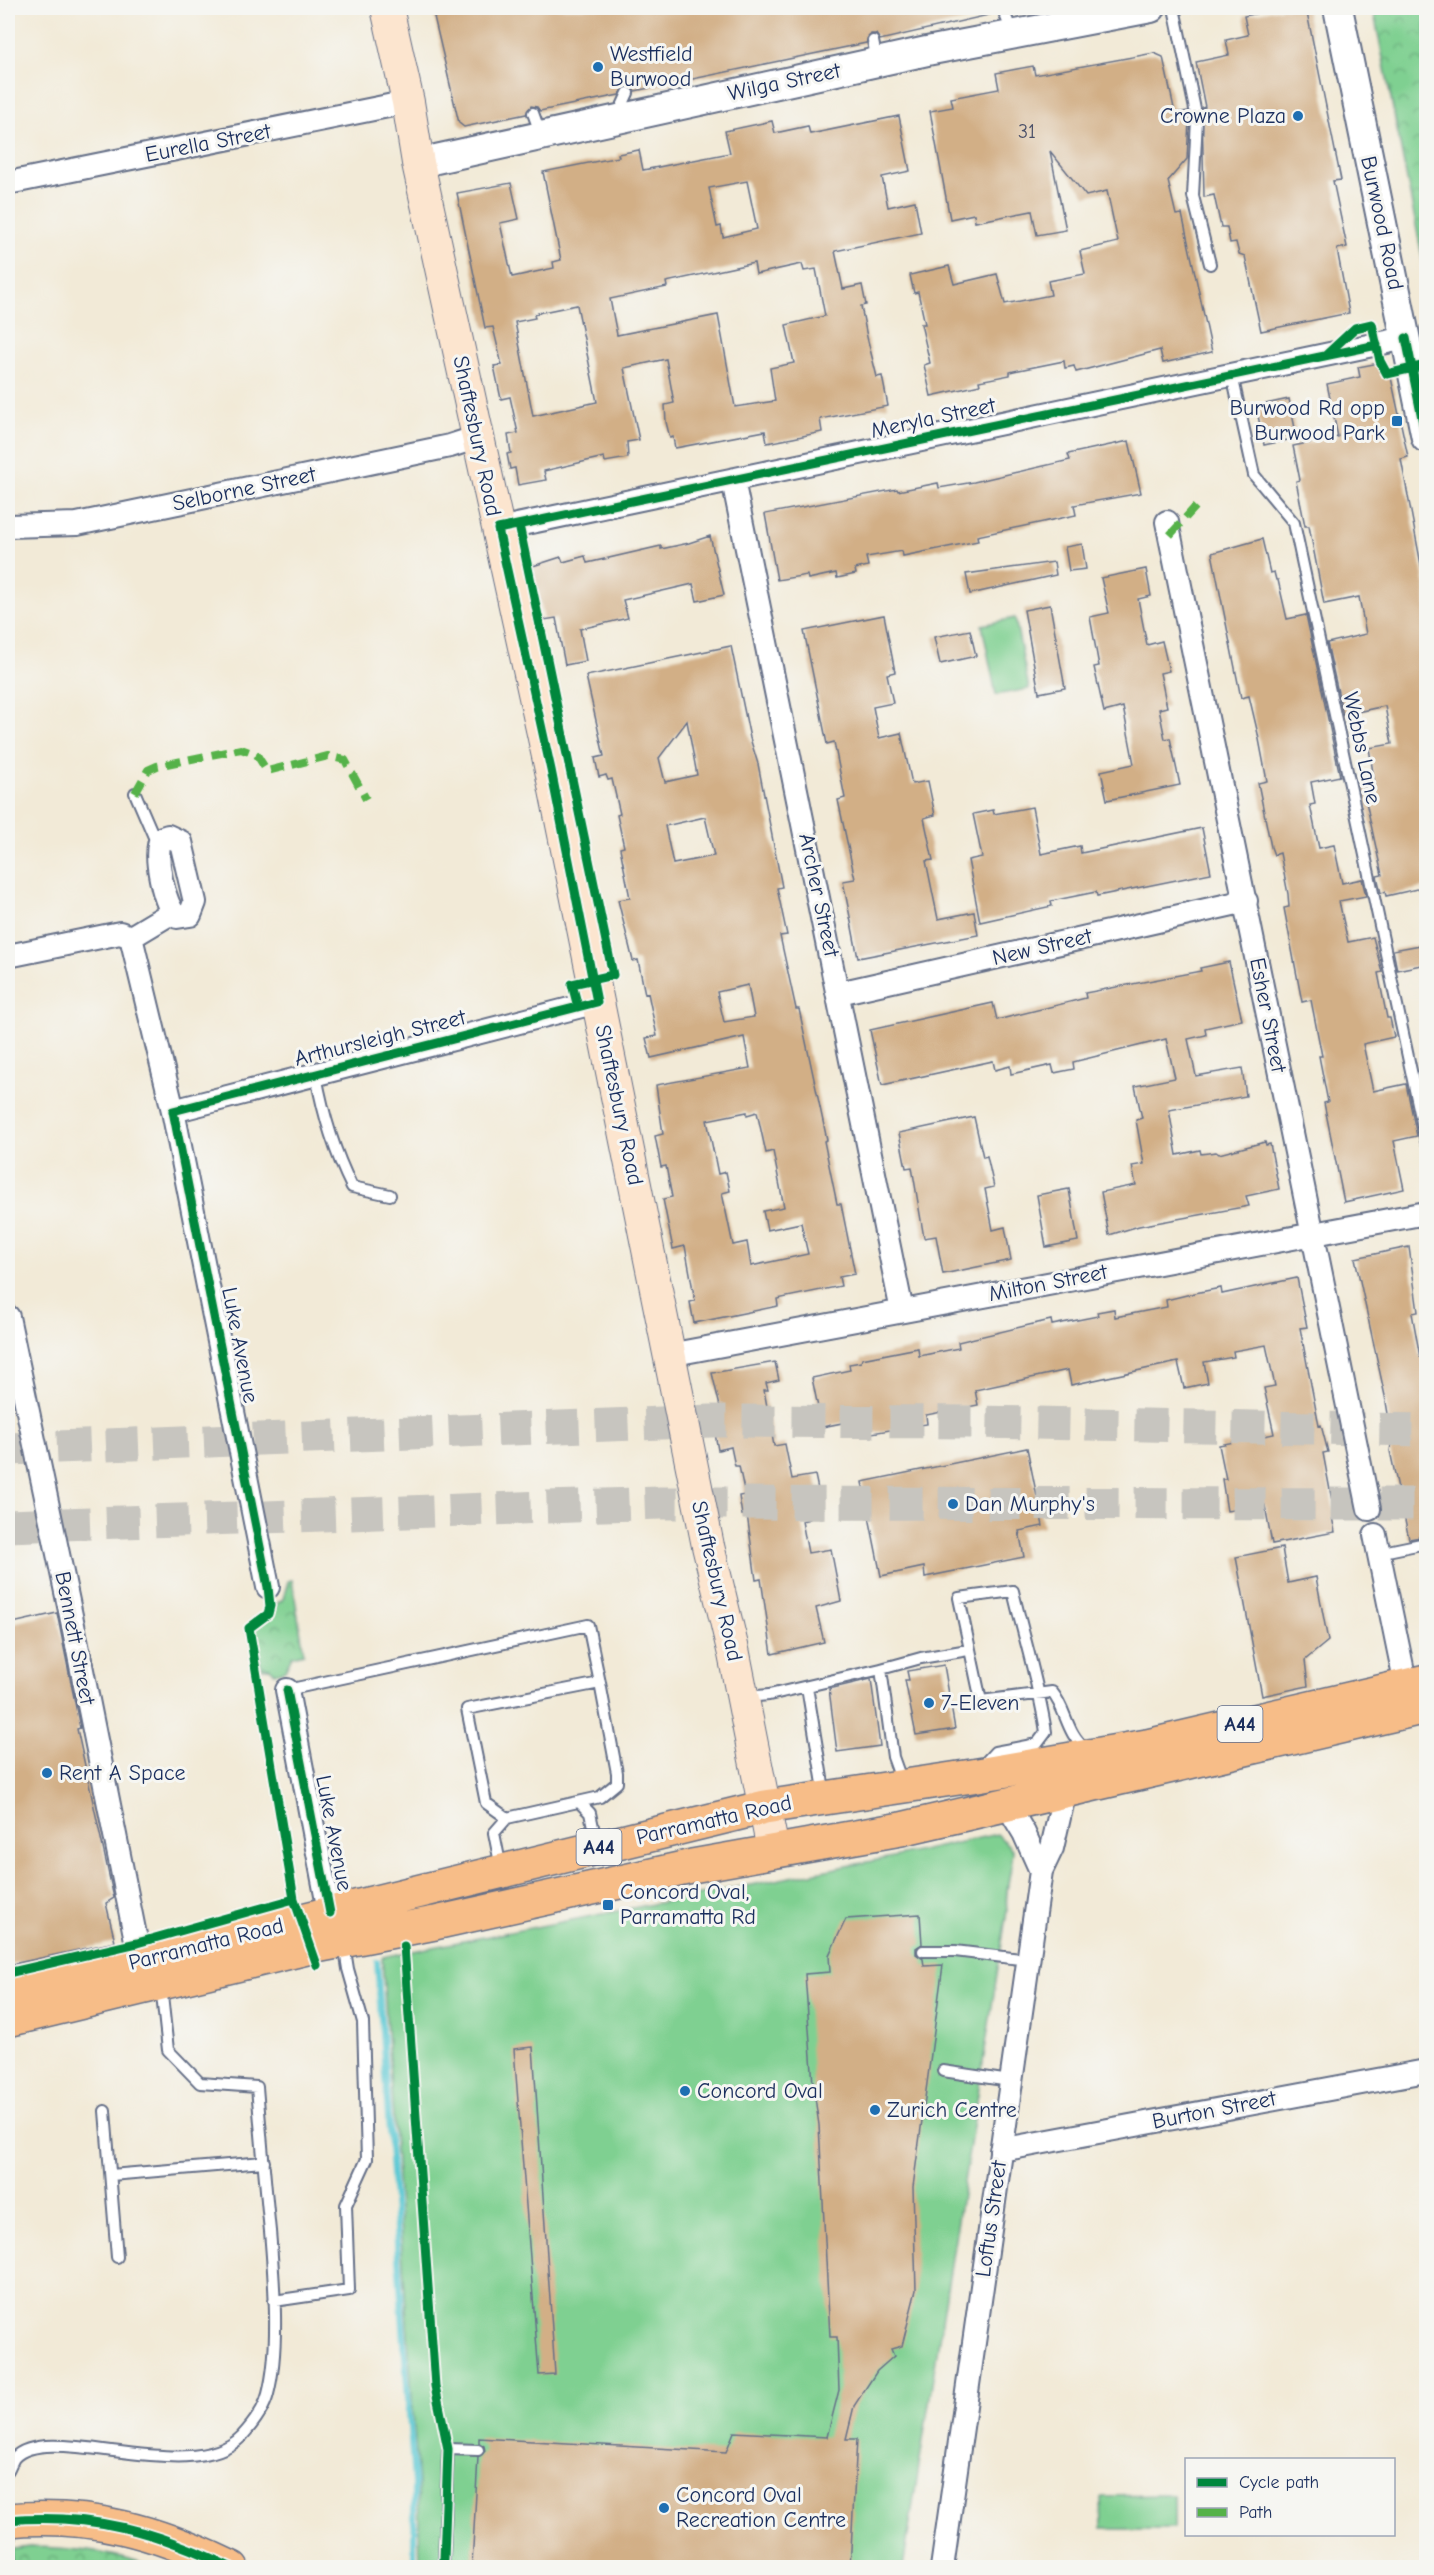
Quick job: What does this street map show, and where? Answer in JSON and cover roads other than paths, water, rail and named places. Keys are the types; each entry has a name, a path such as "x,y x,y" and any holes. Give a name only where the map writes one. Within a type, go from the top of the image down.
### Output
{"main road":[{"name":"Shaftesbury Road","path":"387,8 408,102 418,164 551,770 708,1546 743,1697 774,1851"},
{"name":"Parramatta Road","path":"336,1932 502,1871 765,1807 972,1776 1147,1746 1420,1692"},
{"name":"Parramatta Road","path":"8,1992 150,1971 336,1932 512,1905 774,1851 901,1829 1065,1791 1420,1692"},
{"path":"502,1871 512,1905"},
{"name":"Parramatta Road","path":"8,2019 150,1971"},
{"path":"8,2519 45,2517 85,2519 128,2526 171,2540 232,2568"}],"street":[{"name":"Wilga Street","path":"418,164 537,124 616,119 875,52 1009,23 1151,8"},
{"name":"Burwood Road","path":"1338,8 1426,438"},
{"name":"Eurella Street","path":"8,183 408,102"},
{"name":"Meryla Street","path":"498,529 1406,338"},
{"name":"Selborne Street","path":"8,526 77,524 464,443 478,436"},
{"name":"Archer Street","path":"733,480 902,1311"},
{"name":"Esher Street","path":"1167,522 1369,1509"},
{"path":"8,956 120,933 131,937 171,913 184,918 190,915 195,902 181,842 168,836 158,844"},
{"name":"New Street","path":"839,993 1246,901"},
{"name":"Luke Avenue","path":"131,937 173,1111 268,1587"},
{"name":"Arthursleigh Street","path":"173,1111 597,1002"},
{"name":"Milton Street","path":"669,1355 1426,1213"},
{"name":"Bennett Street","path":"8,1317 13,1375 73,1626 150,1971"},
{"path":"1376,1544 1420,1692"},
{"name":"Luke Avenue","path":"287,1690 336,1932"},
{"name":"Loftus Street","path":"942,2568 1041,1872 1052,1848 1065,1791"},
{"path":"1007,1805 1024,1833 1041,1872"},
{"name":"Burton Street","path":"1001,2150 1426,2071"}],"lane":[{"path":"1174,8 1197,119 1193,196 1210,264"},
{"path":"616,119 628,93"},
{"name":"Webbs Lane","path":"1232,375 1254,475 1294,523 1426,1141"},
{"path":"135,793 158,844"},
{"path":"316,1074 322,1110 338,1159 352,1187 390,1196"},
{"path":"1376,1544 1426,1543"},
{"path":"972,1776 995,1752 1037,1744 1046,1732 1037,1692 1013,1591 959,1598 968,1650 981,1701 1037,1692 1052,1692 1059,1701 1075,1741 1093,1755"},
{"path":"287,1690 588,1625 617,1773 617,1783 600,1797 507,1818 494,1833 502,1871"},
{"path":"743,1697 769,1695 921,1658 968,1650"},
{"path":"881,1669 892,1757 903,1785"},
{"path":"507,1818 486,1803 467,1709 600,1683"},
{"path":"807,1687 825,1797"},
{"path":"579,1802 590,1814 597,1847"},
{"path":"274,2301 349,2290 346,2205 367,2159 363,2022 336,1932"},
{"path":"923,1951 955,1951 1028,1960"},
{"path":"8,2470 15,2457 31,2449 70,2445 136,2456 205,2454 232,2446 255,2423 268,2395 274,2340 274,2301 257,2087 200,2083 168,2050 150,1971"},
{"path":"943,2071 1010,2081"},
{"path":"105,2111 117,2257"},
{"path":"111,2175 264,2162"},
{"path":"442,2568 448,2449 478,2450"},
{"path":"8,2519 12,2568"}],"waterway":[{"path":"377,1962 414,2482 414,2568"}],"tunnel":[{"path":"8,1449 711,1421 975,1422 1426,1430"},
{"path":"8,1526 661,1503 1426,1504"}],"place":[{"name":"Westfield Burwood","path":"598,67"},
{"name":"Crowne Plaza","path":"1298,116"},
{"name":"Burwood Rd opp Burwood Park","path":"1397,421"},
{"name":"Dan Murphy's","path":"953,1504"},
{"name":"7-Eleven","path":"929,1703"},
{"name":"Rent A Space","path":"47,1773"},
{"name":"Concord Oval, Parramatta Rd","path":"608,1905"},
{"name":"Concord Oval","path":"685,2091"},
{"name":"Zurich Centre","path":"875,2110"},
{"name":"Concord Oval Recreation Centre","path":"664,2508"}]}
